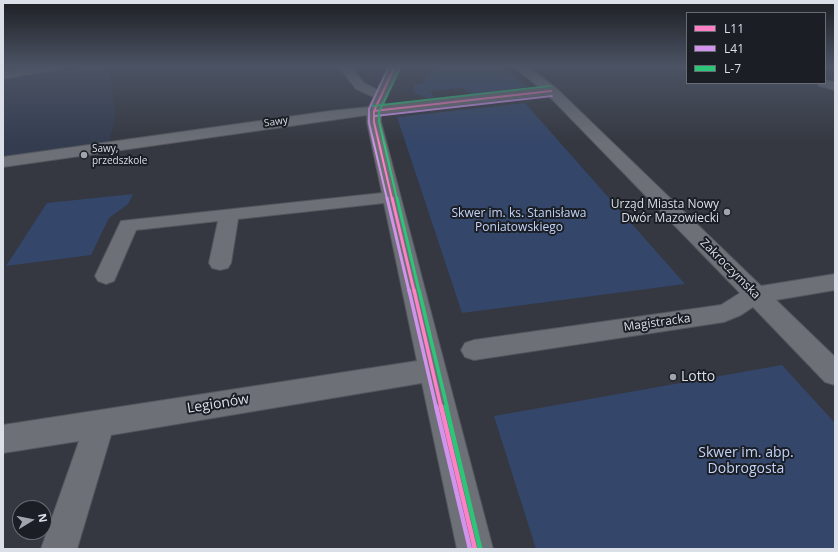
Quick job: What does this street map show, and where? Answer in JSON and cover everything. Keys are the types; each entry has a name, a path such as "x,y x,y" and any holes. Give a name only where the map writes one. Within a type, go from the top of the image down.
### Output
{"street":[{"path":"366,92 378,104"},
{"path":"383,92 378,104 374,122 475,549"},
{"name":"Sawy","path":"3,162 330,115 378,104 540,92"},
{"name":"Zakroczymska","path":"551,92 835,374"},
{"path":"106,276 128,225 392,197"},
{"path":"220,263 229,215"},
{"name":"Magistracka","path":"474,350 724,313 733,309 755,294 835,282"},
{"name":"Legionów","path":"3,439 433,370"},
{"path":"59,549 100,423"}],"shaded area":[{"path":"3,92 112,92 116,113 109,143 3,159"}],"green space":[{"path":"413,92 431,92 434,97 427,98"},
{"path":"468,92 489,92 471,94"},
{"name":"Skwer im. ks. Stanisława Poniatowskiego","path":"525,103 685,284 462,313 397,117"},
{"path":"133,194 128,204 109,218 91,255 6,266 47,203"},
{"name":"Skwer im. abp. Dobrogosta","path":"782,365 835,423 835,549 536,549 494,416"}],"transit line":[{"name":"L41","path":"377,92 369,109 369,123 470,549"},
{"name":"L11","path":"383,92 374,111 374,122 475,549"},
{"name":"L-7","path":"389,92 379,112 379,121 480,548"},
{"name":"L-7","path":"373,106 499,92"},
{"name":"L11","path":"374,111 544,92"},
{"name":"L41","path":"375,116 552,96"}],"place":[{"name":"Sawy, przedszkole","path":"84,155"},
{"name":"Urząd Miasta Nowy Dwór Mazowiecki","path":"727,212"},
{"name":"Lotto","path":"673,377"}]}
